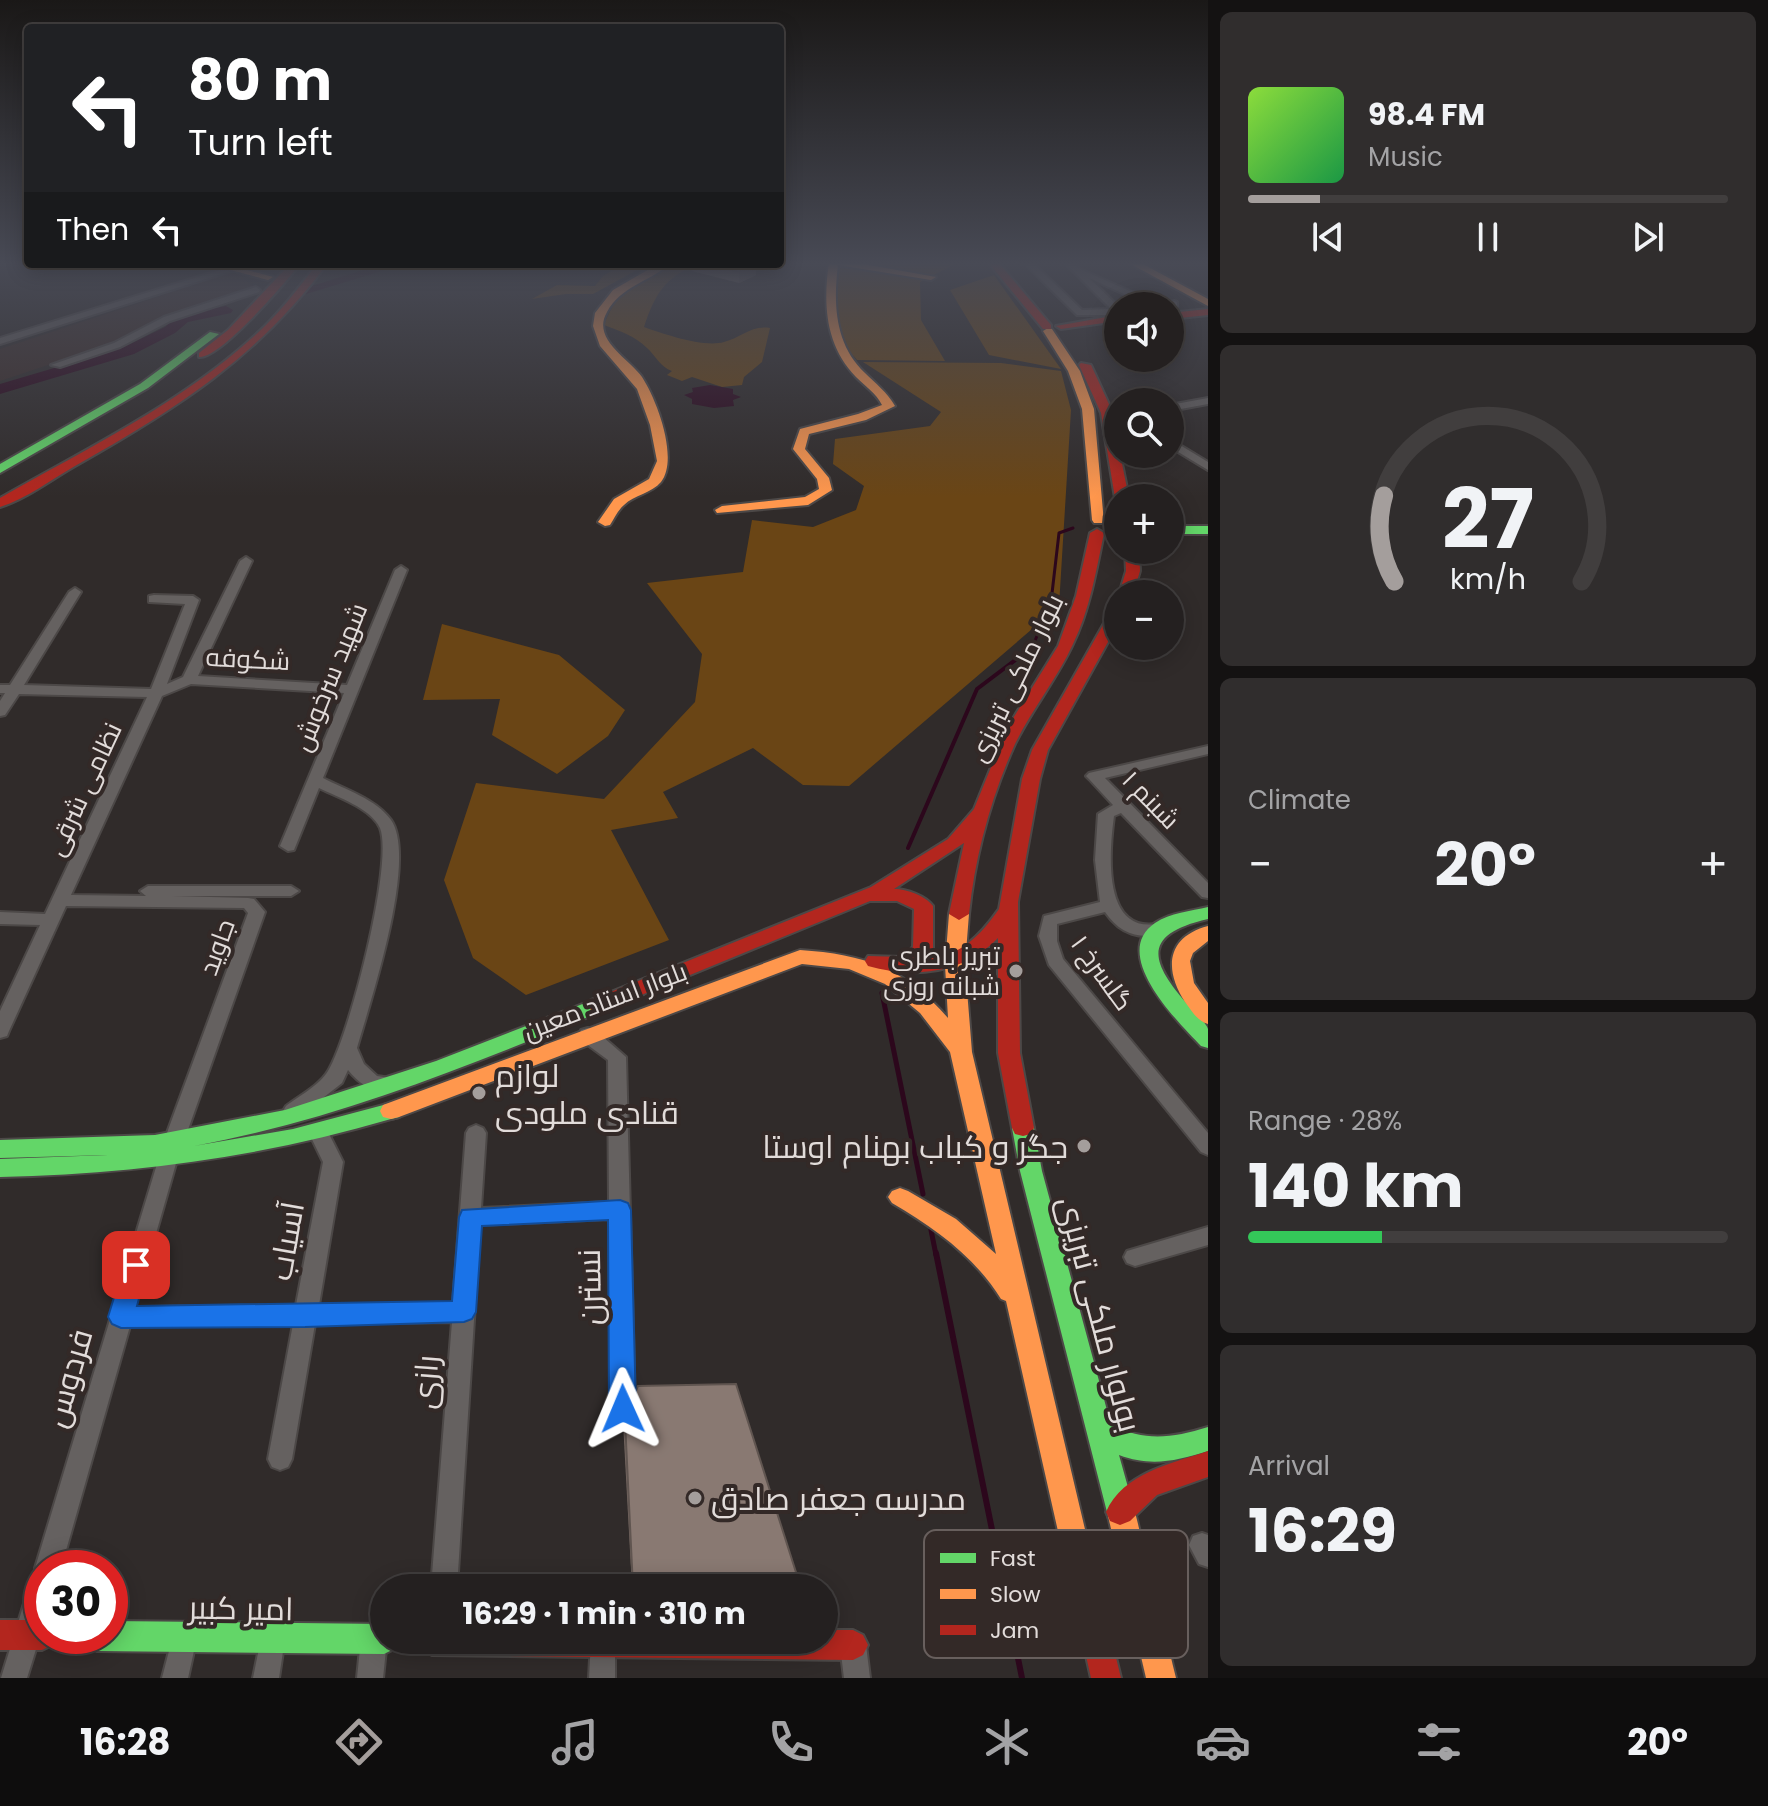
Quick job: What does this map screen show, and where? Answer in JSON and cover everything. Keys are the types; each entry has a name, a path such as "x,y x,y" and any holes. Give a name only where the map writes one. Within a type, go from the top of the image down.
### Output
{"main road":[{"path":"0,469 144,386 207,340"},
{"path":"0,480 137,401 222,340"},
{"path":"0,493 109,430 221,356 239,340"},
{"path":"0,503 127,430 224,365 254,340"},
{"path":"602,340 639,381 659,433 663,468 656,480 617,503 605,522"},
{"path":"722,510 808,501 826,490 823,478 799,449 804,432 862,417 889,406 886,395 845,361 835,340"},
{"name":"بلوار ملکى تبریزى","path":"1062,340 1088,409 1104,517"},
{"name":"بلوار ملکى تبریزى","path":"1065,340 1104,398"},
{"path":"1184,530 1208,530"},
{"path":"1184,540 1208,540"},
{"name":"بلوار ملکى تبریزى","path":"961,1052 955,965 961,890 984,807 1013,730 1070,637 1082,607 1114,576"},
{"name":"بلوار ملکى تبریزى","path":"1009,905 1031,779 1040,750 1104,636"},
{"path":"860,898 886,887 954,843 984,807"},
{"path":"860,898 891,893 909,897 924,906 924,950 917,959 903,964"},
{"name":"بلوار استاد معین","path":"0,1168 95,1167 171,1151 400,1084 860,898"},
{"path":"819,956 936,965 968,958 993,937 1009,905"},
{"name":"بولوار ملکی تبریزی","path":"1009,905 1009,1053 1031,1171 1102,1434 1124,1530"},
{"path":"1208,913 1170,921 1152,937 1148,953 1152,973 1208,1041"},
{"path":"1208,932 1194,937 1182,950 1178,965 1182,982 1208,1017"},
{"name":"بلوار استاد معین","path":"0,1149 171,1151 285,1141 389,1112 753,972 800,957 819,956 869,967 900,982 941,1017 961,1052"},
{"path":"961,1052 1071,1530"},
{"path":"900,1197 956,1230 977,1249 1008,1288 1021,1318"},
{"path":"1102,1434 1135,1452 1155,1456 1208,1439"},
{"path":"1120,1512 1148,1485 1208,1464"},
{"path":"0,1635 24,1635"},
{"name":"امیر کبیر","path":"128,1636 370,1639"},
{"path":"838,1645 853,1645"},
{"path":"1101,1658 1106,1678"},
{"name":"بولوار ملکی تبریزی","path":"1156,1658 1161,1678"}],"street":[{"path":"56,365 126,340"},
{"path":"1184,405 1208,401"},
{"path":"1184,451 1208,467"},
{"path":"189,680 246,561"},
{"name":"شهید سرخوش","path":"282,1119 335,1078 348,1048 386,900 393,854 388,827 372,811 317,781 401,570"},
{"path":"0,712 7,689 75,592"},
{"name":"نظامی شرقی","path":"0,1031 156,693 193,600 154,599"},
{"name":"شکوفه","path":"7,689 156,693 189,680 352,689"},
{"name":"شبنم ۱","path":"1208,750 1094,776 1208,893"},
{"path":"288,846 317,781"},
{"name":"گلسرخ ۱","path":"1123,806 1106,814 1104,889 1109,905 1050,920 1046,929 1049,945 1055,961 1208,1147"},
{"path":"64,895 291,891"},
{"name":"جاوید","path":"64,895 248,903 257,912 171,1151"},
{"path":"1109,905 1120,923 1136,932 1161,929"},
{"path":"0,918 52,920"},
{"name":"نسترن","path":"588,1035 617,1057 623,1409"},
{"path":"348,1048 356,1068 372,1083 400,1084"},
{"name":"آسیاب","path":"280,1459 333,1162 318,1131"},
{"name":"رازی","path":"445,1574 476,1133"},
{"name":"فردوس","path":"53,1550 171,1151"},
{"path":"470,1217 620,1210"},
{"path":"1135,1257 1208,1236"},
{"path":"121,1317 305,1317 464,1312"},
{"path":"175,1678 184,1637"},
{"path":"266,1678 272,1638"},
{"path":"853,1645 857,1678"},
{"path":"14,1678 26,1654"},
{"path":"370,1678 376,1654"},
{"path":"602,1678 603,1654"}],"shaded area":[{"path":"26,340 119,340 0,381 0,349"},
{"path":"636,340 716,343 767,340 762,362 744,377 742,385 722,387 692,377 682,381 667,375 672,371"},
{"path":"840,340 933,340 945,361 857,360"},
{"path":"980,340 1041,340 1061,369 989,355"},
{"path":"863,362 1001,363 1061,371 1071,410 1059,606 849,786 803,785 753,748 663,792 678,818 611,830 669,940 526,995 473,958 444,880 476,783 604,799 695,702 702,654 647,583 743,572 752,520 813,527 856,510 864,486 833,464 835,439 930,426 941,412"},
{"path":"710,385 733,389 733,394 741,397 733,400 734,406 714,408 692,404 692,399 684,395 693,392 692,388"},
{"path":"442,624 559,655 625,710 608,736 557,774 492,735 500,699 423,700"}],"building":[{"name":"مدرسه جعفر صادق","path":"736,1384 797,1574 632,1574 624,1400 634,1396 638,1386"}],"waterway":[{"path":"0,389 128,351 149,340"},
{"path":"1032,647 1051,602 1059,533 1073,528"},
{"path":"908,848 977,689 1032,647"},
{"path":"882,993 923,1194"},
{"path":"931,1230 936,1255"},
{"path":"936,1253 992,1530"},
{"path":"1018,1658 1022,1678"}],"traffic: fast":[{"path":"0,469 144,386 206,340"},
{"path":"1184,530 1208,530"},
{"path":"1208,913 1167,924 1156,932 1149,944 1150,959 1164,990 1208,1041"},
{"path":"0,1149 155,1144 285,1118 443,1067 598,1005"},
{"path":"0,1168 100,1164 197,1154 293,1137 391,1111"},
{"path":"1023,1128 1031,1171 1122,1516"},
{"path":"1102,1434 1131,1447 1154,1451 1208,1439"},
{"path":"128,1636 370,1639"}],"traffic: slow":[{"path":"603,340 643,389 656,425 663,461 655,481 619,502 605,522"},
{"path":"722,510 808,501 826,490 823,478 799,449 804,432 862,417 889,406 880,392 849,362 838,340"},
{"path":"1054,340 1074,371 1088,409 1099,520"},
{"path":"959,914 955,965 961,1052 1071,1530"},
{"path":"1208,932 1193,941 1180,961 1184,983 1208,1017"},
{"path":"391,1111 800,957 851,962 892,979 927,1008 959,1048"},
{"path":"900,1197 962,1237 988,1262 1010,1292"},
{"path":"1122,1516 1125,1530"},
{"path":"1156,1658 1161,1678"}],"traffic: jam":[{"path":"203,355 222,340"},
{"path":"0,503 169,405 233,360 254,340"},
{"path":"1085,365 1107,413 1120,484"},
{"path":"959,914 966,870 988,793 1015,728 1071,633 1084,596 1097,533"},
{"path":"1130,580 1133,564"},
{"path":"1023,1128 1009,1053 1009,902 1031,779 1040,750 1104,636"},
{"path":"598,1005 878,891 954,843 979,813"},
{"path":"874,896 900,895 924,906 923,948 913,960 903,964"},
{"path":"875,961 918,965 952,961 980,945 1008,911"},
{"path":"1120,1512 1148,1485 1208,1464"},
{"path":"0,1635 24,1635"},
{"path":"838,1645 853,1645"},
{"path":"1101,1658 1106,1678"}],"place":[{"name":"تبریز باطری شبانه روزی","path":"1016,971"},
{"name":"لوازم قنادی ملودی","path":"479,1093"},
{"name":"جگر و کباب بهنام اوستا","path":"1084,1146"},
{"name":"مدرسه جعفر صادق","path":"695,1498"}],"route":[{"path":"136,1265 121,1317 305,1317 464,1312 470,1217 620,1210 623,1409"}]}
